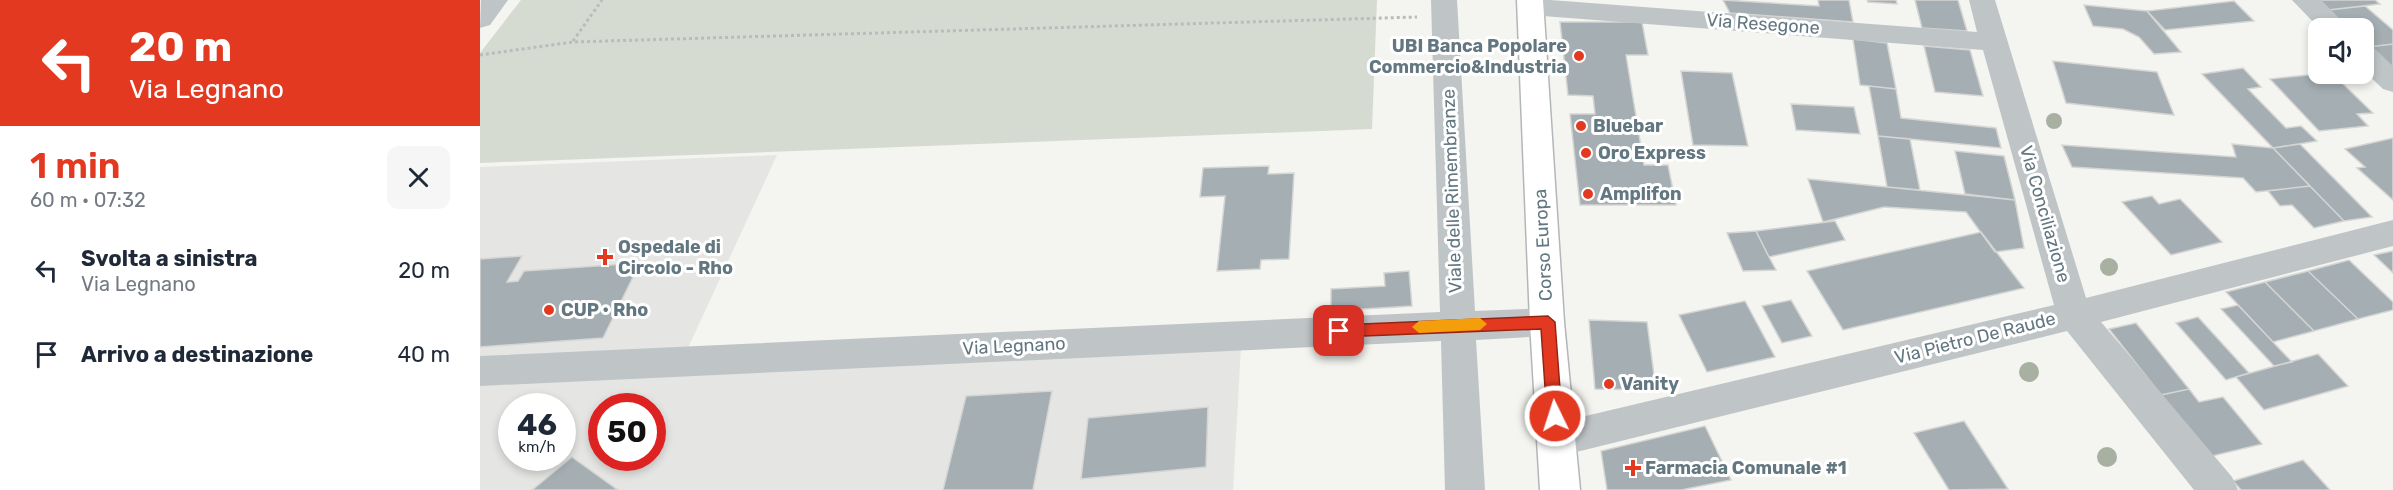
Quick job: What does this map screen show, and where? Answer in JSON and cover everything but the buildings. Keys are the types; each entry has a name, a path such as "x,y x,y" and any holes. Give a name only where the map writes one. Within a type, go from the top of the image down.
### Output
{"main road":[{"name":"Corso Europa","path":"1530,3 1560,490"}],"street":[{"path":"480,19 495,0"},
{"name":"Via Conciliazione","path":"1982,0 2074,315 2218,490"},
{"path":"2305,0 2324,18"},
{"name":"Via Resegone","path":"1530,3 1996,42"},
{"name":"Viale delle Rimembranze","path":"1445,8 1465,490"},
{"path":"2374,64 2393,82"},
{"name":"Via Pietro De Raude","path":"1556,440 2074,315 2393,233"},
{"name":"Via Legnano","path":"480,371 1548,322"}],"path":[{"path":"573,42 602,0"},
{"path":"480,55 573,42 1281,19 1445,8"}],"shaded area":[{"path":"521,0 1377,0 1372,129 480,163 480,53"},
{"name":"Ospedale di Circolo - Rho","path":"777,155 676,374 1241,347 1233,490 480,490 480,167"}],"slow traffic":[{"path":"1419,327 1480,324"}],"place":[{"name":"UBI Banca Popolare Commercio&Industria","path":"1579,56"},
{"name":"Bluebar","path":"1581,126"},
{"name":"Oro Express","path":"1586,153"},
{"name":"Amplifon","path":"1588,194"},
{"name":"Ospedale di Circolo - Rho","path":"605,257"},
{"name":"CUP • Rho","path":"549,310"},
{"name":"Vanity","path":"1609,384"},
{"name":"Farmacia Comunale #1","path":"1633,468"}],"route":[{"path":"1339,331 1548,322 1555,416"}]}
